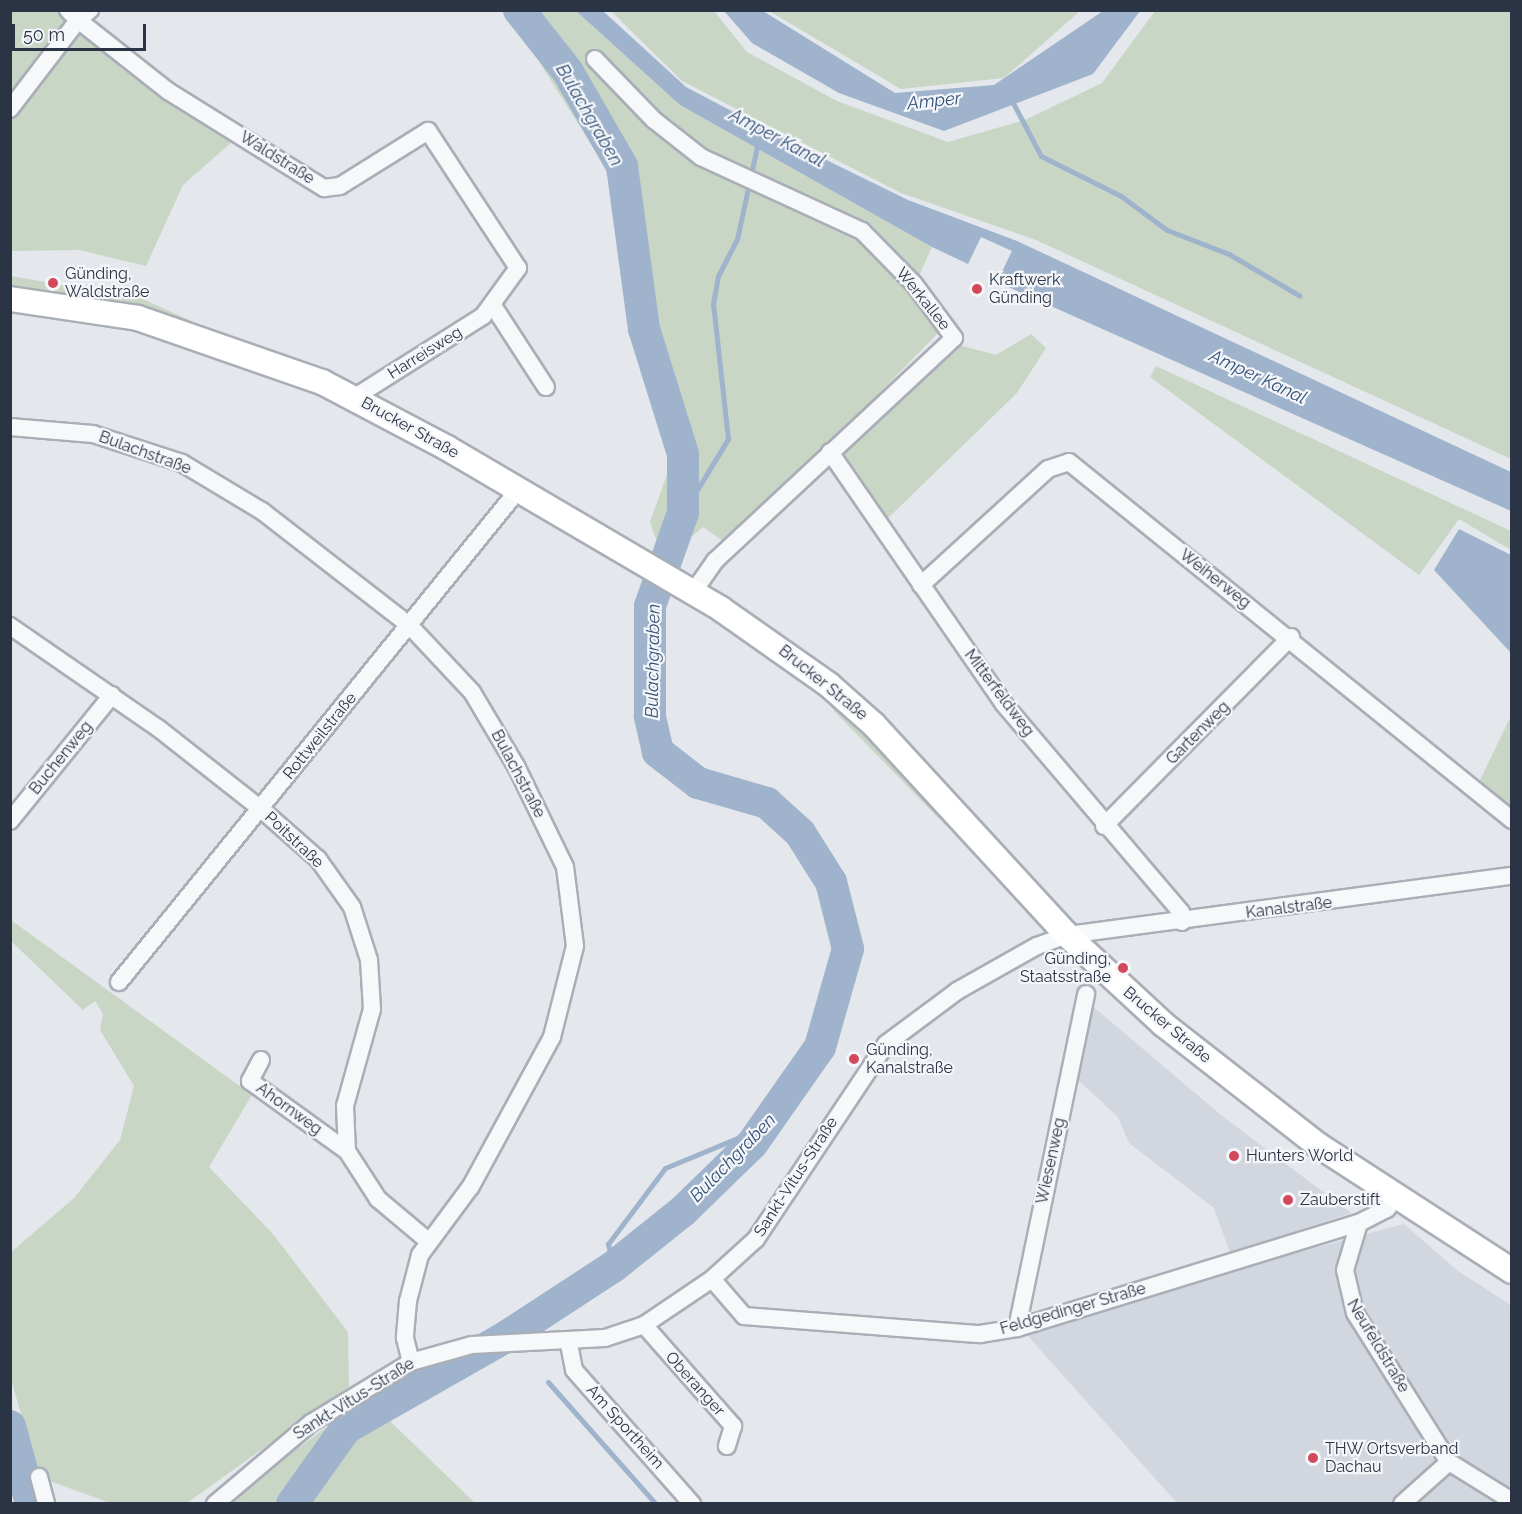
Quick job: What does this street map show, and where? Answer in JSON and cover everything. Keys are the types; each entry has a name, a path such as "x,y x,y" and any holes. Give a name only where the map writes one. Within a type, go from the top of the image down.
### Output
{"main road":[{"name":"Brucker Straße","path":"10,299 138,318 255,354 355,397 686,586 775,644 874,725 1066,935 1163,1024 1281,1118 1396,1197 1512,1270"}],"street":[{"name":"Waldstraße","path":"10,109 79,14 168,91 324,188 340,186 428,131 514,258 514,278"},
{"name":"Werkallee","path":"596,59 654,120 701,157 761,181 862,231 914,284 954,338 686,586"},
{"name":"Harreisweg","path":"355,397 483,316 514,278"},
{"path":"492,304 546,387"},
{"name":"Bulachstraße","path":"10,427 93,434 182,464 262,512 409,625 472,692 516,766 565,867 575,937 552,1037 471,1186 428,1242 408,1301 405,1338 411,1362"},
{"name":"Mitterfeldweg","path":"830,452 1003,703 1104,826 1181,912 1182,922"},
{"name":"Weiherweg","path":"921,585 1048,469 1069,462 1291,637 1512,820"},
{"name":"Rottweilstraße","path":"119,982 519,489"},
{"name":"Poitstraße","path":"10,626 112,695 261,809 318,859 352,907 369,960 372,1009 345,1106 347,1151"},
{"name":"Gartenweg","path":"1104,826 1291,637"},
{"name":"Buchenweg","path":"10,821 112,695"},
{"name":"Kanalstraße","path":"1066,935 1182,922 1512,876"},
{"name":"Sankt-Vitus-Straße","path":"215,1503 311,1423 411,1362 472,1345 569,1344 644,1325 712,1279 756,1239 886,1044 986,974 1066,935"},
{"name":"Wiesenweg","path":"1017,1328 1086,994"},
{"name":"Ahornweg","path":"261,1060 250,1081 347,1151"},
{"path":"347,1151 378,1199 428,1242"},
{"name":"Feldgedinger Straße","path":"712,1279 744,1316 980,1334 1017,1328 1359,1223 1387,1209 1396,1197"},
{"name":"Neufeldstraße","path":"1359,1223 1346,1254 1346,1292 1449,1462 1512,1501"},
{"name":"Oberanger","path":"644,1325 733,1426 727,1446"},
{"name":"Am Sportheim","path":"569,1344 574,1371 692,1503"},
{"path":"1402,1503 1449,1462"},
{"path":"39,1477 46,1503"}],"shaded area":[{"path":"1090,1004 1221,1115 1351,1213 1230,1253 1214,1208 1129,1143 1118,1117 1075,1077"},
{"path":"1404,1224 1458,1271 1511,1305 1511,1503 1177,1503 1020,1327"}],"green space":[{"path":"1080,10 1004,78 901,89 769,11"},
{"path":"10,11 63,11 234,140 183,185 146,266 79,250 11,251"},
{"path":"507,11 576,11 680,105 932,247 911,294 940,331 730,546 703,527 675,550 657,542 650,522 674,455 633,337 613,179"},
{"path":"611,11 714,11 747,52 837,101 948,142 1025,120 1102,83 1155,11 1511,11 1511,459 1036,240 901,193 682,81"},
{"path":"11,276 143,299 198,324 110,301 11,286"},
{"path":"1031,334 1046,348 1017,393 885,521 841,456 959,345 996,355"},
{"path":"1156,366 1511,531 1511,550 1459,519 1419,575 1150,377"},
{"path":"826,697 897,766 948,828 834,711"},
{"path":"1511,716 1512,808 1480,780"},
{"path":"11,920 252,1095 209,1167 272,1233 348,1332 349,1387 187,1503 110,1503 39,1477 11,1379 10,1253 74,1198 120,1140 134,1086 100,1030 103,1014 95,1001 83,1010 11,941"},
{"path":"366,1398 475,1503 231,1504 259,1477"}],"water":[{"name":"Amper Kanal","path":"576,11 603,11 686,87 804,149 908,200 1017,241 1511,472 1511,511 997,282 1012,251 981,237 968,264 932,247 680,105"},
{"name":"Amper","path":"724,11 763,11 895,93 994,85 1103,11 1140,11 1093,74 944,131 839,93 752,43"},
{"path":"1459,529 1511,555 1511,653 1434,570"}],"waterway":[{"name":"Bulachgraben","path":"292,1504 346,1428 507,1336 613,1267 683,1211 752,1144 820,1047 848,949 831,882 800,833 767,803 698,783 658,752 650,716 650,606 683,513 683,454 644,329 622,166 568,72 519,10"},
{"path":"1012,101 1041,156 1121,196 1167,230 1229,254 1300,296"},
{"name":"Bulachgraben","path":"683,513 728,439 713,304 718,276 737,239 758,142"},
{"path":"613,1267 608,1244 665,1168 769,1125"},
{"path":"548,1382 656,1504"},
{"path":"10,1426 31,1504"}],"place":[{"name":"Günding, Waldstraße","path":"53,283"},
{"name":"Kraftwerk Günding","path":"977,289"},
{"name":"Günding, Staatsstraße","path":"1123,968"},
{"name":"Günding, Kanalstraße","path":"854,1059"},
{"name":"Hunters World","path":"1234,1156"},
{"name":"Zauberstift","path":"1288,1200"},
{"name":"THW Ortsverband Dachau","path":"1313,1458"}]}
